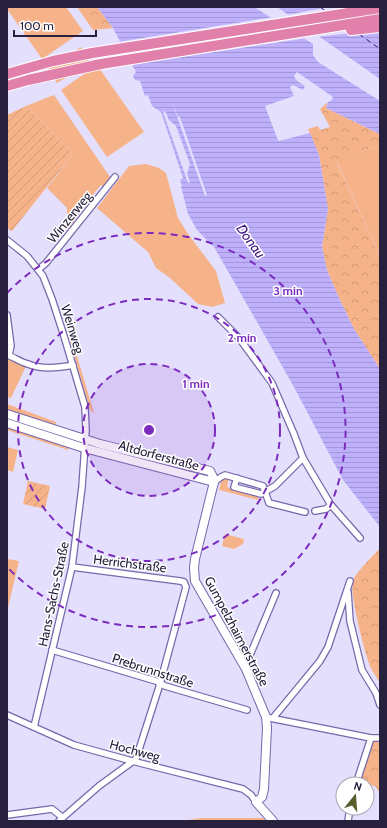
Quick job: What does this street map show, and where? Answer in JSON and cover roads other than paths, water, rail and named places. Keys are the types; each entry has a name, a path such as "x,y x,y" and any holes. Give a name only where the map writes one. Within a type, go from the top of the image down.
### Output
{"highway":[{"path":"234,31 353,7"},
{"path":"7,74 53,61 92,53 380,8"},
{"path":"7,86 101,64 380,19"},
{"path":"241,41 380,27"}],"street":[{"name":"Winzerweg","path":"39,269 46,263 115,177"},
{"name":"Weinweg","path":"7,240 27,256 39,269 52,299 73,365 84,407 86,426 85,439"},
{"path":"7,315 11,346 8,355 27,364 41,367 73,365"},
{"path":"218,317 239,338 272,383 287,415 303,458 331,505 360,538"},
{"name":"Altdorferstraße","path":"7,414 85,439 263,486 269,503 305,512"},
{"name":"Altdorferstraße","path":"7,423 84,448 214,482"},
{"name":"Hans-Sachs-Straße","path":"34,727 72,567 82,487 85,439"},
{"path":"237,478 234,487 261,494 275,486 303,458"},
{"path":"210,471 214,482 225,476"},
{"name":"Gumpelzhaimerstraße","path":"214,482 195,559 194,576 195,581 246,667 270,717 267,728 264,789 262,797 256,802"},
{"path":"315,511 331,505"},
{"name":"Herrichstraße","path":"72,567 180,580 184,582 186,585 186,592 160,684"},
{"path":"350,581 328,648 320,661 270,717 370,738 380,738"},
{"path":"348,588 350,621 358,657 362,670 376,693 380,705"},
{"path":"246,667 276,594"},
{"name":"Prebrunnstraße","path":"52,650 164,686 247,710"},
{"path":"7,815 52,809 60,819 136,759 160,684"},
{"name":"Hochweg","path":"7,715 74,745 132,762 243,790 251,795 256,802"},
{"path":"358,776 370,738"},
{"path":"256,802 273,821"}],"water":[{"name":"Donau","path":"97,7 254,7 313,44 313,55 318,62 380,101 380,134 326,108 328,102 331,101 333,97 297,72 294,76 296,80 305,86 303,90 293,85 290,87 294,96 265,106 279,141 310,133 319,155 328,209 322,247 327,270 354,329 380,369 380,527 343,480 294,387 214,247 197,230 188,214 180,180 183,178 161,112 152,106 148,95 145,96 140,81 135,80 133,76 136,72 113,28","holes":["171,99 178,117 180,117 207,195 205,196","165,111 169,120 176,126 190,164 187,174 190,182 188,183 163,112"]},
{"path":"277,7 348,7 380,30 380,79"}]}
